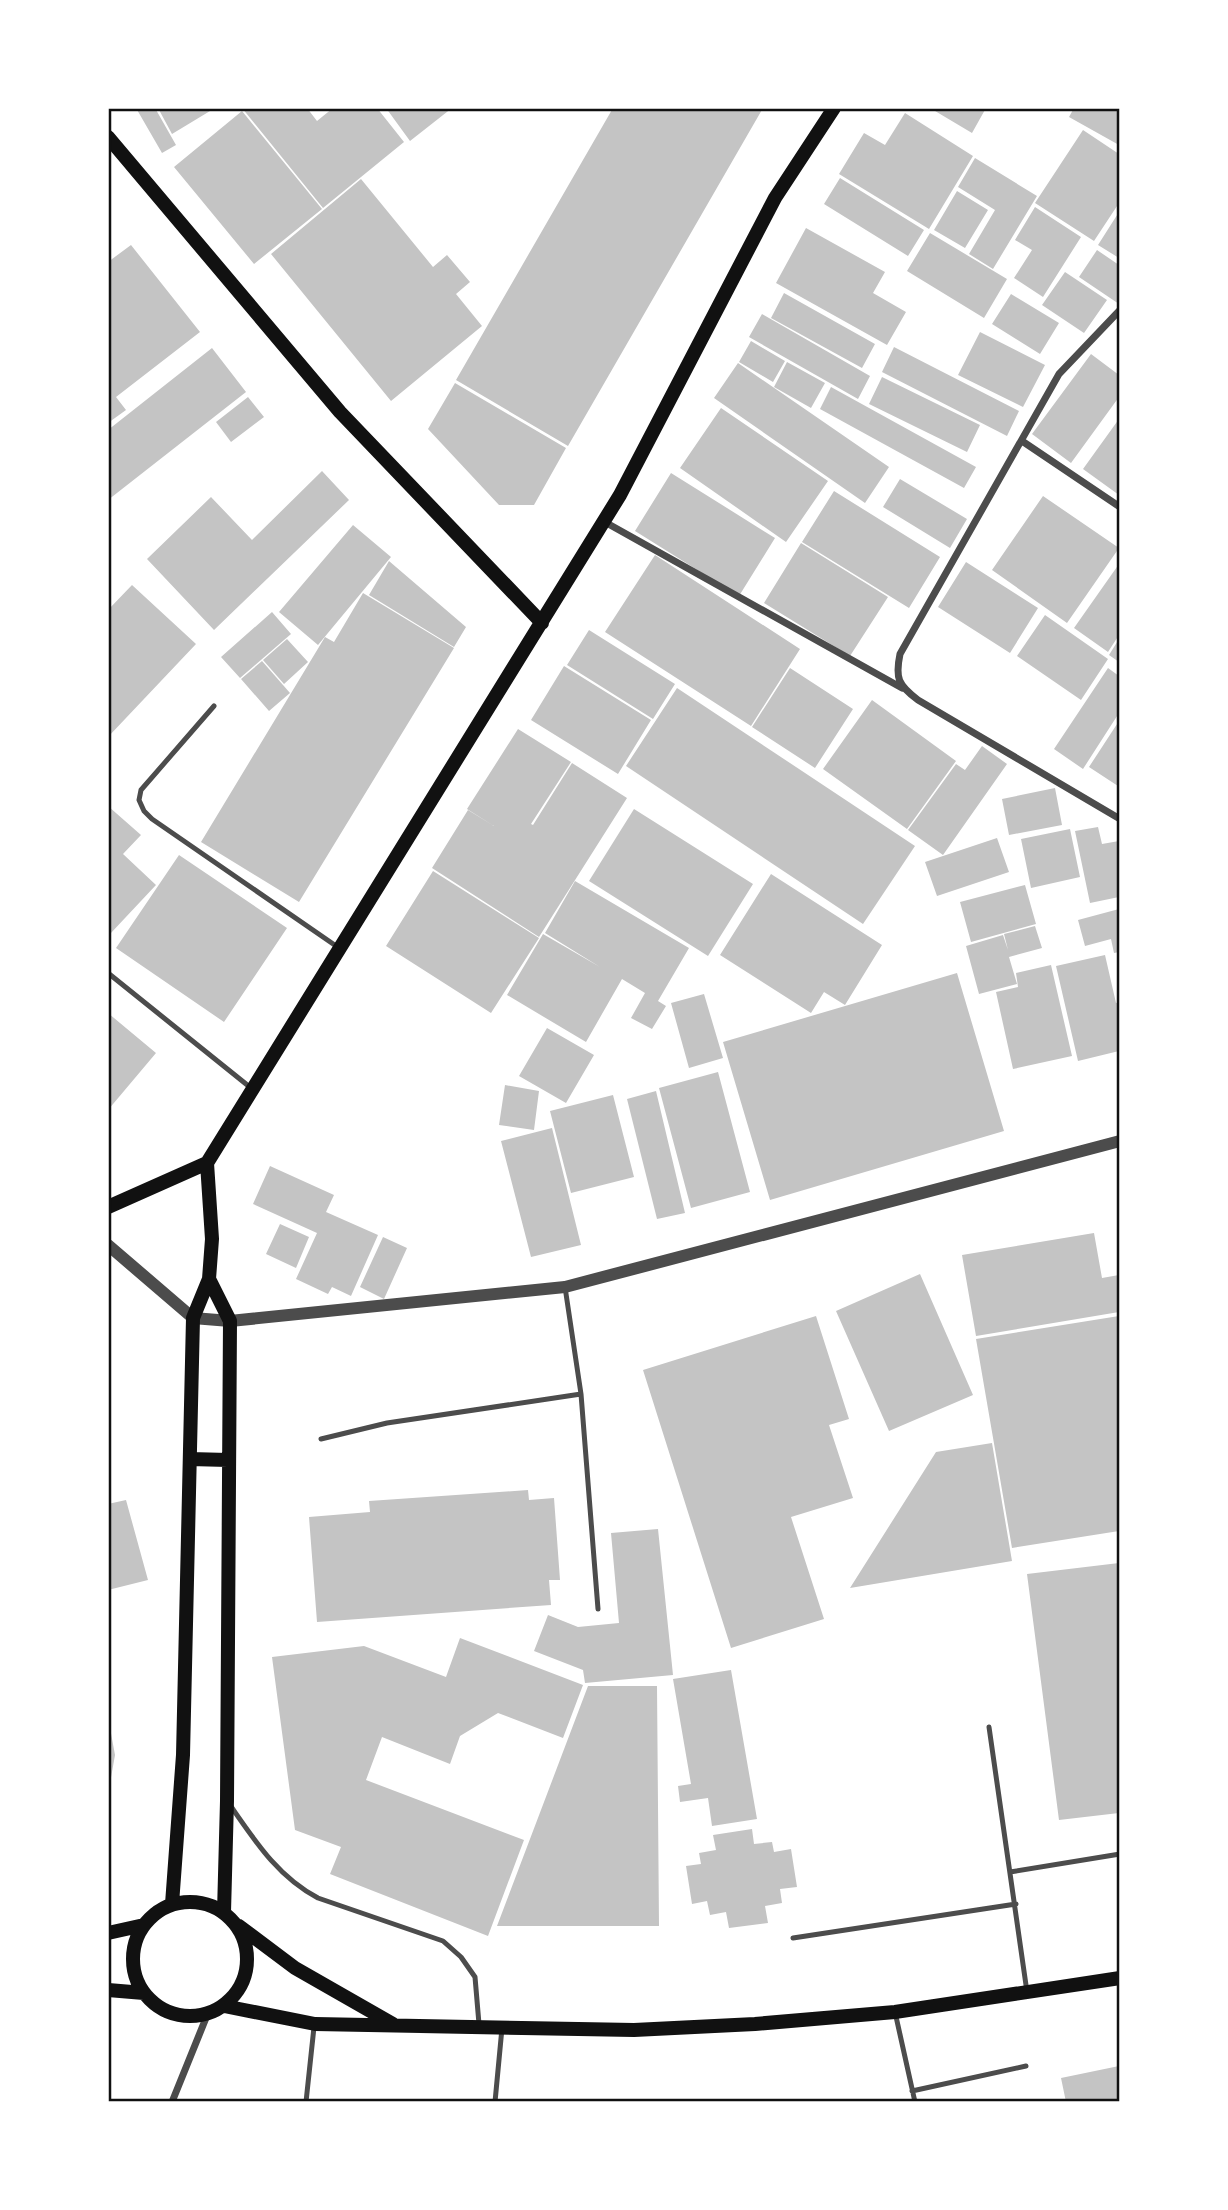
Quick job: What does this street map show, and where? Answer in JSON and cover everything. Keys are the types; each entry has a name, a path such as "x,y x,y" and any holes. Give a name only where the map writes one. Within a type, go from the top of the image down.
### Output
{"main road":[{"path":"172,1904 183,1755 193,1318 209,1279 212,1239 207,1163 620,495 775,198 834,108"},
{"path":"108,137 340,412 542,623"},
{"path":"108,1207 207,1163"},
{"path":"209,1279 230,1321 228,1801 224,1912"},
{"path":"190,1459 228,1460"},
{"path":"237,1925 245,1941 248,1959 245,1977 237,1993 224,2006 191,2016 173,2013 156,2005 144,1993 136,1976 133,1959 136,1941 144,1924 156,1912 172,1904 208,1904 224,1912 237,1925 295,1968 397,2026"},
{"path":"108,1933 144,1924"},
{"path":"224,2006 315,2024 647,2029 755,2025 895,2012 1119,1978"},
{"path":"108,1990 144,1993"}],"street":[{"path":"902,688 897,671 900,654 1059,374 1119,310"},
{"path":"1022,441 1119,507"},
{"path":"603,521 902,688 1119,819"},
{"path":"108,1245 193,1318 230,1321 565,1287 1119,1140"},
{"path":"172,2102 208,2013"}],"lane":[{"path":"214,706 141,790 139,800 144,811 173,836 339,948"},
{"path":"108,973 251,1088"},
{"path":"565,1287 582,1394 598,1609"},
{"path":"321,1439 387,1423 582,1394"},
{"path":"989,1727 1027,1992"},
{"path":"228,1801 261,1849 282,1873 302,1889 318,1898 443,1941 461,1957 475,1976 480,2028"},
{"path":"1010,1872 1119,1854"},
{"path":"793,1938 1016,1904"},
{"path":"895,2012 915,2102"},
{"path":"306,2102 315,2024"},
{"path":"495,2102 502,2028"},
{"path":"912,2091 1026,2067"}],"building":[{"path":"136,108 155,108 176,145 162,153"},
{"path":"158,108 215,108 172,134"},
{"path":"242,108 307,108 317,121 333,108 377,108 404,142 323,208"},
{"path":"386,108 452,108 410,141"},
{"path":"613,108 763,108 568,446 456,380"},
{"path":"930,108 986,108 972,133"},
{"path":"1074,108 1119,108 1119,145 1069,117"},
{"path":"242,111 322,209 254,264 174,167"},
{"path":"905,113 973,156 929,229 839,174 864,133 885,145"},
{"path":"1083,130 1119,154 1119,203 1094,241 1035,203"},
{"path":"975,158 1037,196 993,269 969,254 995,210 958,187"},
{"path":"840,178 924,230 908,256 824,204"},
{"path":"361,179 433,267 447,255 470,282 456,294 482,326 391,401 271,254"},
{"path":"957,191 988,210 965,248 934,230"},
{"path":"1035,207 1081,237 1043,297 1014,278 1032,250 1015,240"},
{"path":"1119,212 1119,258 1098,245"},
{"path":"806,228 885,272 873,293 906,312 887,345 776,283"},
{"path":"930,233 1007,279 984,318 907,271"},
{"path":"131,245 200,332 116,397 126,410 108,423 108,262"},
{"path":"1097,250 1119,265 1119,304 1079,277"},
{"path":"1065,272 1107,300 1084,333 1042,305"},
{"path":"784,293 875,344 862,368 771,318"},
{"path":"1011,294 1059,323 1040,354 992,324"},
{"path":"762,314 870,376 858,399 749,337"},
{"path":"980,332 1045,365 1023,407 958,375"},
{"path":"751,341 785,361 773,382 739,362"},
{"path":"894,347 1019,411 1007,436 882,372"},
{"path":"212,348 246,392 108,500 108,430"},
{"path":"1091,354 1119,375 1119,397 1071,463 1032,434"},
{"path":"787,362 825,383 811,408 774,387"},
{"path":"738,363 889,467 865,503 714,398"},
{"path":"882,377 980,425 967,452 869,404"},
{"path":"455,383 566,448 534,505 499,505 428,429"},
{"path":"831,387 976,467 964,488 820,409"},
{"path":"248,397 264,417 231,442 216,422"},
{"path":"721,408 828,481 786,542 680,468"},
{"path":"1119,419 1119,495 1083,469"},
{"path":"322,471 349,500 214,630 147,559 211,497 252,540"},
{"path":"671,473 775,538 739,596 635,531"},
{"path":"900,479 967,519 950,548 883,507"},
{"path":"834,491 940,557 909,608 802,542"},
{"path":"1043,496 1119,548 1067,623 992,570"},
{"path":"353,525 391,557 318,645 279,612"},
{"path":"801,543 888,597 850,656 764,603"},
{"path":"655,555 800,649 751,726 605,632"},
{"path":"389,561 466,627 454,647 369,595"},
{"path":"966,562 1038,608 1010,653 938,607"},
{"path":"1119,564 1119,635 1108,652 1074,628"},
{"path":"132,585 196,644 108,737 108,610"},
{"path":"363,593 454,648 299,902 201,842 325,637 334,642"},
{"path":"272,612 291,634 240,678 221,657"},
{"path":"1045,615 1108,659 1081,700 1017,656"},
{"path":"589,630 675,684 653,719 567,665"},
{"path":"287,639 308,662 284,684 263,660"},
{"path":"1119,639 1119,662 1109,655"},
{"path":"262,661 290,693 269,711 241,679"},
{"path":"564,666 651,720 618,774 531,720"},
{"path":"790,668 853,709 815,768 752,727"},
{"path":"1108,668 1119,676 1119,713 1083,769 1054,749"},
{"path":"677,688 915,846 863,924 626,766"},
{"path":"872,700 956,761 907,829 823,769"},
{"path":"1119,721 1119,784 1118,786 1089,767"},
{"path":"518,729 571,762 531,824 533,825 572,763 627,798 539,937 432,868 468,810 494,826 467,809"},
{"path":"982,746 1007,764 943,855 908,830 956,764 965,770"},
{"path":"1055,788 1062,825 1009,835 1002,799"},
{"path":"108,806 141,835 123,854 156,885 110,934"},
{"path":"634,809 753,884 708,956 589,881"},
{"path":"1098,827 1102,844 1119,841 1119,897 1090,903 1075,831"},
{"path":"1070,829 1080,877 1031,888 1021,839"},
{"path":"997,838 1009,872 937,896 925,862"},
{"path":"179,855 287,928 224,1022 116,948"},
{"path":"433,871 539,938 491,1013 386,946"},
{"path":"771,874 882,945 845,1005 824,992 811,1013 720,955"},
{"path":"575,881 689,948 658,1001 666,1006 652,1029 631,1018 645,993 622,979 586,1042 507,995 543,934 600,967 545,933"},
{"path":"1025,885 1036,924 971,942 960,902"},
{"path":"1119,909 1119,952 1114,953 1111,939 1085,946 1078,920"},
{"path":"1035,926 1042,948 1009,957 1017,984 979,994 966,946 1003,935 1008,950 1004,934"},
{"path":"1105,955 1116,1003 1119,1002 1119,1051 1078,1061 1056,966"},
{"path":"1051,965 1072,1056 1013,1069 996,992 1018,987 1016,973"},
{"path":"957,973 1004,1131 770,1200 723,1042"},
{"path":"704,994 723,1058 689,1068 671,1003"},
{"path":"108,1013 156,1053 108,1110"},
{"path":"547,1028 594,1055 566,1103 519,1076"},
{"path":"718,1072 750,1192 691,1208 659,1088"},
{"path":"505,1085 539,1091 534,1130 499,1125"},
{"path":"656,1091 685,1213 657,1219 627,1099"},
{"path":"613,1095 634,1177 571,1193 550,1111"},
{"path":"552,1128 581,1245 531,1257 501,1141"},
{"path":"270,1166 334,1195 326,1212 378,1235 351,1296 332,1287 328,1294 296,1279 317,1233 253,1204"},
{"path":"280,1224 309,1237 296,1268 266,1254"},
{"path":"1094,1233 1102,1278 1119,1275 1119,1312 976,1336 962,1255"},
{"path":"383,1237 407,1248 384,1299 360,1287"},
{"path":"920,1274 973,1395 889,1431 836,1311"},
{"path":"816,1316 849,1419 829,1425 853,1498 791,1517 824,1619 731,1648 643,1370"},
{"path":"1119,1316 1119,1531 1012,1548 976,1339"},
{"path":"992,1443 1012,1561 850,1588 936,1452"},
{"path":"528,1490 529,1500 554,1498 560,1580 549,1580 551,1605 317,1622 309,1517 370,1512 369,1501"},
{"path":"126,1500 148,1580 108,1590 108,1504"},
{"path":"658,1529 673,1675 585,1683 583,1670 534,1651 548,1615 578,1627 619,1623 611,1533"},
{"path":"1119,1563 1119,1813 1059,1820 1027,1574"},
{"path":"460,1638 583,1685 563,1738 498,1713 460,1736 450,1764 382,1737 366,1780 524,1840 488,1936 330,1874 341,1847 295,1830 272,1657 364,1646 446,1677"},
{"path":"731,1670 757,1819 712,1826 708,1798 680,1802 678,1786 691,1784 673,1679"},
{"path":"588,1686 657,1686 659,1926 497,1926"},
{"path":"108,1717 115,1755 109,1789 108,1789"},
{"path":"752,1829 754,1844 772,1842 774,1852 791,1849 797,1887 780,1889 782,1903 765,1906 768,1923 729,1928 726,1912 710,1915 707,1901 692,1904 686,1866 701,1864 699,1853 716,1850 713,1835"},
{"path":"1119,2066 1119,2102 1066,2102 1061,2078"}]}
